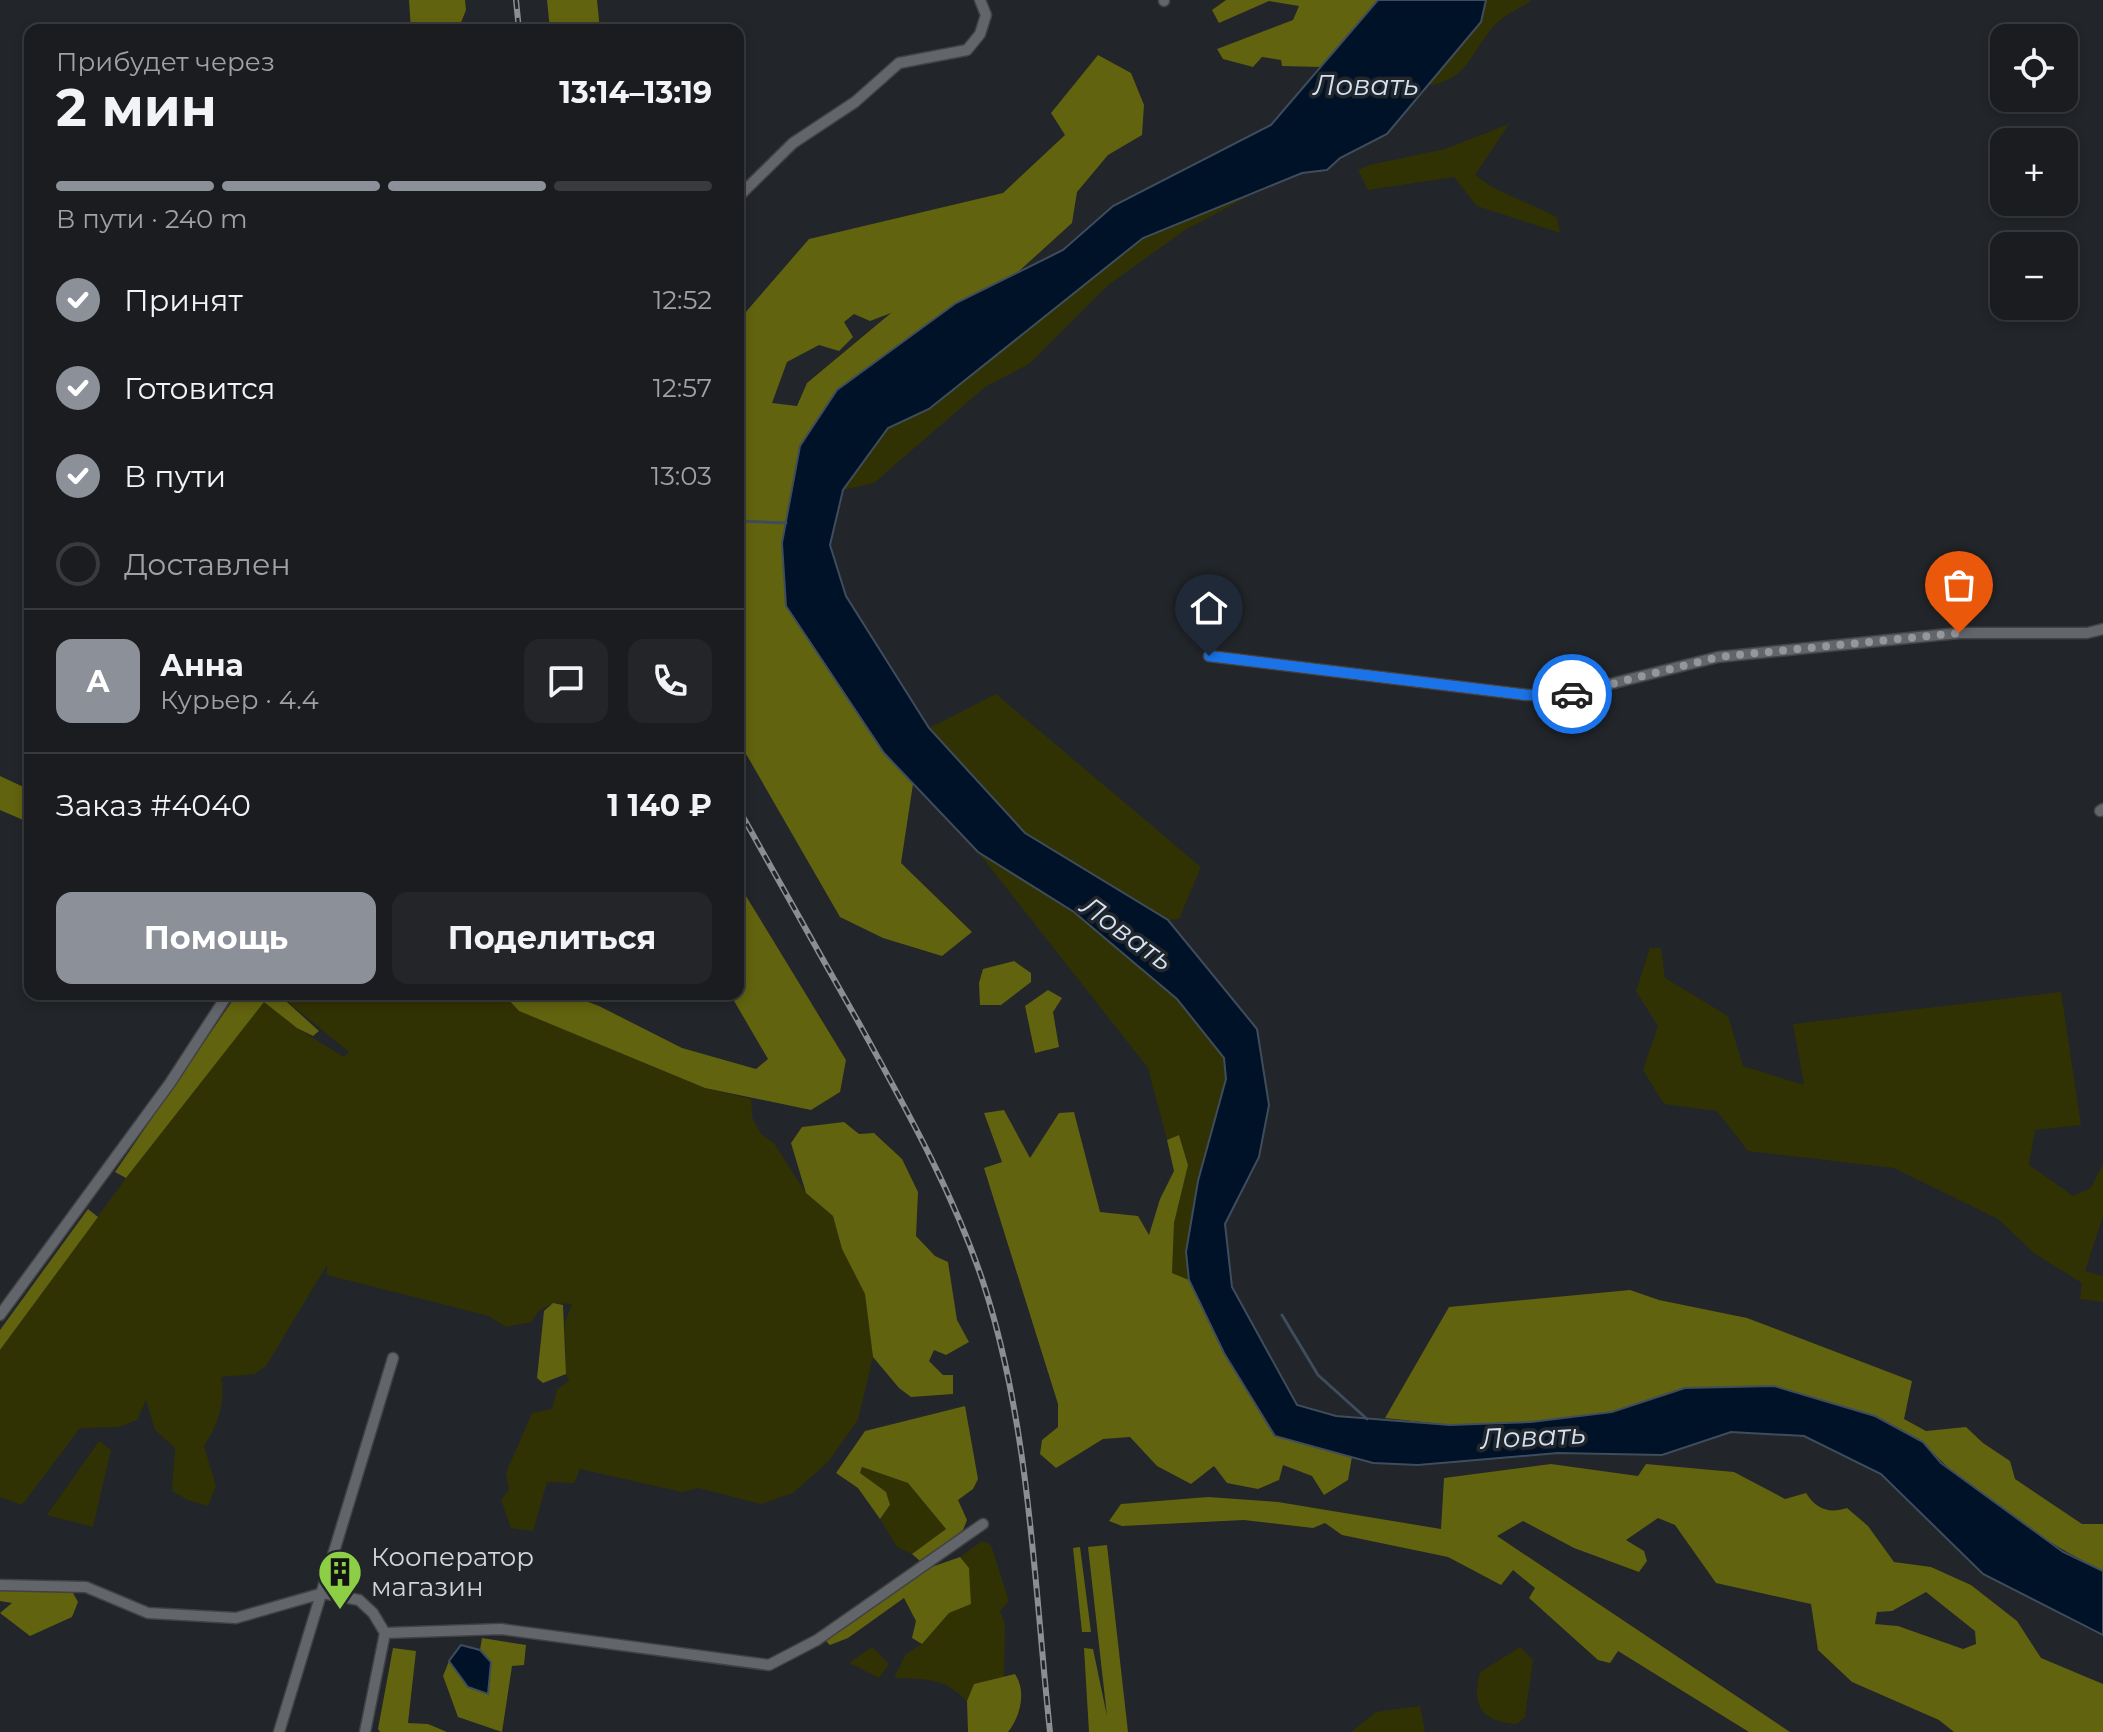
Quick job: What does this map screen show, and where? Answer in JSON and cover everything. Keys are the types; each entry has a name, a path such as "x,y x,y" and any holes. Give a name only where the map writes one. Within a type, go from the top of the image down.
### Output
{"street":[{"path":"744,191 793,143 855,102 899,63 967,50 980,34 986,15 980,0"},
{"path":"1209,656 1527,695 1570,694 1718,657 1959,633 2087,633 2103,629"},
{"path":"0,1315 170,1083 224,1000"},
{"path":"279,1732 393,1358"},
{"path":"385,1633 501,1629 769,1665 817,1640 983,1524"},
{"path":"0,1585 86,1587 148,1613 236,1618 323,1593 359,1600 373,1613 385,1633 365,1732"}],"shaded area":[{"path":"409,0 465,0 466,10 460,24 411,24"},
{"path":"547,0 597,0 599,24 549,24"},
{"path":"1226,0 1378,0 1321,67 1282,66 1281,60 1262,57 1253,67 1223,59 1217,49 1293,20 1299,6 1269,1 1219,23 1212,10"},
{"path":"1486,0 1532,0 1495,25 1461,71 1427,86 1481,22"},
{"path":"1098,55 1131,73 1144,105 1142,135 1108,155 1077,192 1072,223 1018,272 956,303 837,390 800,446 782,543 884,753 913,784 901,863 972,932 942,956 883,938 840,917 744,750 744,314 809,239 1003,193 1065,135 1051,113","holes":["891,313 807,383 797,406 772,403 787,362 819,345 839,351 853,337 844,322 854,314 870,321"]},
{"path":"1509,124 1475,175 1492,187 1557,217 1560,233 1477,206 1454,177 1368,190 1358,170 1445,149"},
{"path":"1258,191 1185,230 1107,286 1029,364 985,387 874,483 843,490 888,428 929,409 1143,238"},
{"path":"996,694 1201,867 1179,919 1168,920 1025,833 929,728"},
{"path":"0,776 24,787 24,820 0,810"},
{"path":"978,852 1074,912 1177,999 1224,1058 1226,1079 1198,1181 1186,1252 1189,1280 1172,1273 1174,1223 1188,1164 1179,1135 1167,1140 1148,1068"},
{"path":"744,893 846,1060 840,1092 811,1110 705,1088 519,1011 509,1000 583,1000 682,1048 756,1069 768,1059 734,1000 744,1000"},
{"path":"1650,948 1661,948 1665,978 1728,1016 1743,1066 1804,1085 1793,1024 2061,992 2081,1125 2035,1130 2029,1165 2073,1196 2091,1188 2103,1164 2103,1216 2085,1271 2103,1276 2103,1302 2080,1299 2082,1283 2035,1254 1998,1219 1894,1168 1748,1151 1717,1111 1664,1104 1643,1070 1658,1026 1636,991"},
{"path":"1014,961 1031,973 1031,982 1001,1005 980,1005 979,983 983,969"},
{"path":"1048,990 1062,998 1053,1012 1059,1047 1035,1053 1025,1006"},
{"path":"233,1000 285,1000 319,1031 313,1036 297,1028 264,1002 126,1178 115,1172"},
{"path":"285,1000 509,1000 519,1011 705,1088 751,1099 752,1117 761,1134 774,1143 806,1193 833,1216 842,1249 865,1294 873,1357 858,1420 828,1462 793,1493 761,1504 698,1488 682,1492 580,1469 574,1483 547,1482 533,1531 511,1528 501,1500 509,1490 506,1473 532,1413 552,1409 557,1389 569,1381 566,1374 565,1322 572,1304 553,1303 539,1311 531,1322 506,1327 489,1316 327,1275 327,1265 266,1366 255,1374 221,1377 220,1413 204,1446 216,1486 208,1506 172,1491 175,1448 155,1430 146,1400 137,1420 119,1427 80,1428 22,1505 0,1497 0,1350 126,1178 264,1001 297,1028 344,1057 349,1052"},
{"path":"1004,1110 1030,1158 1059,1113 1074,1112 1100,1212 1138,1216 1149,1235 1160,1199 1174,1171 1167,1140 1179,1135 1188,1165 1174,1223 1172,1273 1189,1280 1224,1353 1274,1436 1352,1457 1348,1480 1324,1495 1312,1476 1283,1465 1279,1480 1258,1489 1227,1483 1214,1466 1191,1484 1157,1466 1130,1437 1103,1439 1056,1468 1040,1454 1042,1440 1058,1427 1058,1404 984,1168 1002,1162 984,1113"},
{"path":"844,1122 859,1134 874,1133 902,1159 918,1192 916,1236 935,1256 948,1262 957,1320 969,1342 946,1355 934,1350 929,1361 943,1375 953,1375 953,1394 911,1397 899,1388 873,1357 865,1294 842,1249 833,1216 806,1193 791,1143 802,1127"},
{"path":"88,1209 98,1217 0,1350 0,1330"},
{"path":"1630,1290 1659,1300 1747,1318 1912,1381 1904,1419 1926,1431 1966,1427 2010,1461 2015,1479 2082,1524 2103,1524 2103,1571 2007,1514 1960,1478 1923,1442 1685,1388 1612,1412 1531,1422 1450,1425 1385,1418 1449,1307"},
{"path":"553,1303 563,1305 566,1374 543,1383 537,1378 544,1311"},
{"path":"965,1406 978,1479 973,1489 958,1500 967,1520 963,1530 921,1562 912,1554 946,1529 908,1483 862,1467 860,1473 886,1492 890,1505 880,1519 858,1488 836,1473 865,1431"},
{"path":"99,1441 111,1450 93,1527 47,1515"},
{"path":"1551,1464 1638,1476 1646,1464 1734,1472 1785,1499 1806,1493 1824,1509 1847,1508 1868,1526 1894,1562 1931,1567 1971,1585 2017,1621 2041,1658 2103,1684 2103,1732 1954,1732 1939,1720 1852,1682 1818,1650 1811,1604 1716,1583 1675,1525 1658,1518 1626,1540 1644,1551 1647,1561 1639,1572 1574,1548 1523,1521 1497,1536 1790,1732 1749,1732 1618,1651 1610,1663 1598,1660 1529,1598 1535,1588 1513,1570 1501,1585 1448,1557 1342,1535 1325,1523 1313,1528 1244,1520 1122,1526 1109,1521 1121,1504 1208,1497 1278,1502 1441,1529 1444,1478","holes":["1926,1592 1975,1631 1976,1644 1963,1649 1898,1626 1875,1624 1877,1612 1892,1611"]},
{"path":"863,1467 908,1483 946,1529 912,1554 897,1547 880,1519 890,1506 860,1473"},
{"path":"982,1541 991,1545 1009,1601 1000,1611 1005,1624 1004,1677 974,1684 967,1701 942,1683 894,1678 906,1654 922,1644 949,1613 971,1604 969,1568 960,1557"},
{"path":"1107,1545 1128,1732 1089,1732 1084,1648 1093,1649 1107,1716 1088,1547"},
{"path":"1080,1547 1091,1632 1082,1632 1073,1548"},
{"path":"960,1557 969,1568 971,1604 949,1613 922,1644 912,1638 916,1621 904,1598 848,1638 830,1645 824,1639 923,1570"},
{"path":"0,1589 72,1591 78,1602 72,1617 30,1636 0,1613 12,1603 0,1601"},
{"path":"482,1638 526,1645 524,1665 512,1666 502,1732 458,1717 443,1676 449,1661 468,1687 491,1662 480,1650"},
{"path":"872,1647 889,1664 879,1678 849,1663"},
{"path":"1520,1647 1533,1660 1525,1717 1517,1724 1495,1720 1482,1710 1479,1703 1480,1672"},
{"path":"393,1648 416,1651 408,1723 428,1724 447,1732 380,1732 378,1729"},
{"path":"1015,1674 1021,1696 1016,1719 1008,1732 968,1732 967,1701 974,1684"},
{"path":"1420,1706 1425,1732 1351,1732 1376,1712"}],"water":[{"name":"Ловать","path":"1378,0 1486,0 1481,22 1387,134 1340,158 1327,170 1302,173 1143,238 929,409 888,428 843,490 830,545 846,596 929,728 1025,833 1168,920 1257,1029 1269,1105 1259,1157 1225,1224 1232,1287 1297,1405 1336,1416 1450,1425 1531,1422 1612,1412 1685,1388 1774,1386 1875,1416 1923,1442 1941,1463 2063,1552 2103,1571 2103,1635 1983,1574 1881,1474 1804,1436 1731,1432 1662,1455 1558,1453 1418,1465 1373,1463 1275,1436 1224,1353 1189,1280 1186,1252 1198,1181 1226,1079 1224,1058 1177,999 1074,912 978,852 884,753 786,606 782,543 800,446 837,390 956,303 1063,250 1113,206 1271,125"},
{"path":"461,1645 480,1650 491,1662 488,1694 468,1687 449,1661"}],"waterway":[{"path":"744,521 786,523"},
{"path":"1282,1315 1318,1375 1367,1419"}],"railway":[{"path":"516,0 518,24"},
{"path":"744,819 911,1120 958,1216 983,1282 999,1337 1021,1448 1050,1732"}],"way so far":[{"path":"1572,694 1718,657 1959,633"}],"place":[{"name":"Кооператор магазин","path":"340,1611"}],"route":[{"path":"1209,656 1527,695 1572,694"}]}
